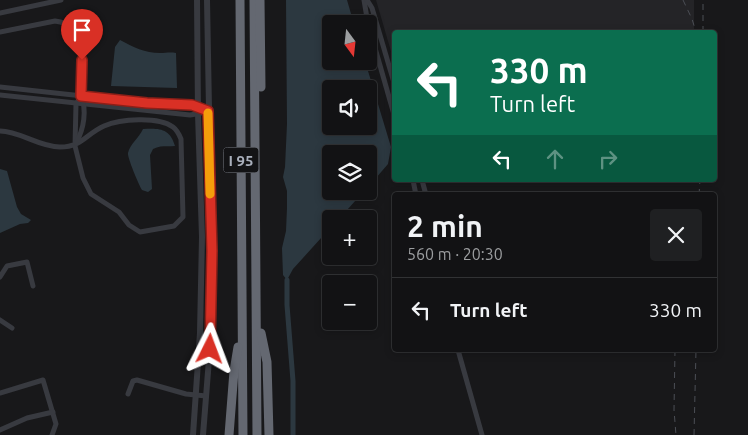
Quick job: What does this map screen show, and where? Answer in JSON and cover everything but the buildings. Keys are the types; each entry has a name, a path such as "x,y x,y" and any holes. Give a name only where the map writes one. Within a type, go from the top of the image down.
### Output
{"highway":[{"name":"I 95","path":"240,0 243,435"},
{"path":"246,0 248,435"},
{"path":"254,0 257,435"},
{"name":"I 95","path":"262,0 260,18 262,435"},
{"path":"229,435 234,371 242,320"},
{"path":"262,333 267,362 270,435"}],"street":[{"path":"0,12 37,2 61,0"},
{"path":"193,435 200,333 202,237 197,0"},
{"path":"204,435 212,273 206,0"},
{"path":"366,0 367,15"},
{"path":"366,0 372,8 392,76"},
{"path":"0,32 55,21 64,22 81,34 83,42 81,96 85,105 81,136 75,146"},
{"path":"378,59 392,108"},
{"path":"0,87 198,106 208,111"},
{"path":"0,95 190,116 208,111"},
{"path":"0,130 58,147 75,146 103,126 121,121 140,120 165,123 173,127 181,139 183,218 174,226 140,232 134,229 118,212 91,194 86,186 75,146 76,104 81,96"},
{"path":"120,108 121,100"},
{"path":"156,103 156,112"},
{"path":"0,277 7,266 27,262 33,286"},
{"path":"0,320 12,328"},
{"path":"459,352 482,435"},
{"path":"0,393 44,380 56,424 52,435"},
{"path":"128,394 133,380 137,380 186,394 206,396"},
{"path":"0,430 27,418 53,412"}],"shaded area":[{"path":"286,0 347,0 351,15 322,15 322,70 368,70 371,80 322,80 322,135 377,135 377,101 391,147 388,164 377,177 377,145 322,145 322,200 356,200 347,210 322,210 322,237 293,269 287,280 283,275 282,248 286,231 287,208 287,191 283,177 287,124"},
{"path":"376,0 694,0 694,30 392,30 392,55"},
{"path":"120,40 144,51 176,53 177,88 111,86 115,47"},
{"path":"143,129 159,129 167,132 175,146 153,149 150,155 152,189 148,192 142,190 128,156 131,147"},
{"path":"0,169 7,171 17,207 21,214 31,220 28,223 20,224 0,233"}],"waterway":[{"path":"287,280 293,381 293,435"}],"railway":[{"path":"683,0 695,30"},
{"path":"703,0 703,30"},
{"path":"699,192 700,182"},
{"path":"675,352 674,410 676,435"},
{"path":"694,435 696,352"}],"slow traffic":[{"path":"208,113 210,194"}],"route":[{"path":"82,60 81,96 147,103 192,105 208,111 212,251 210,349"}]}
